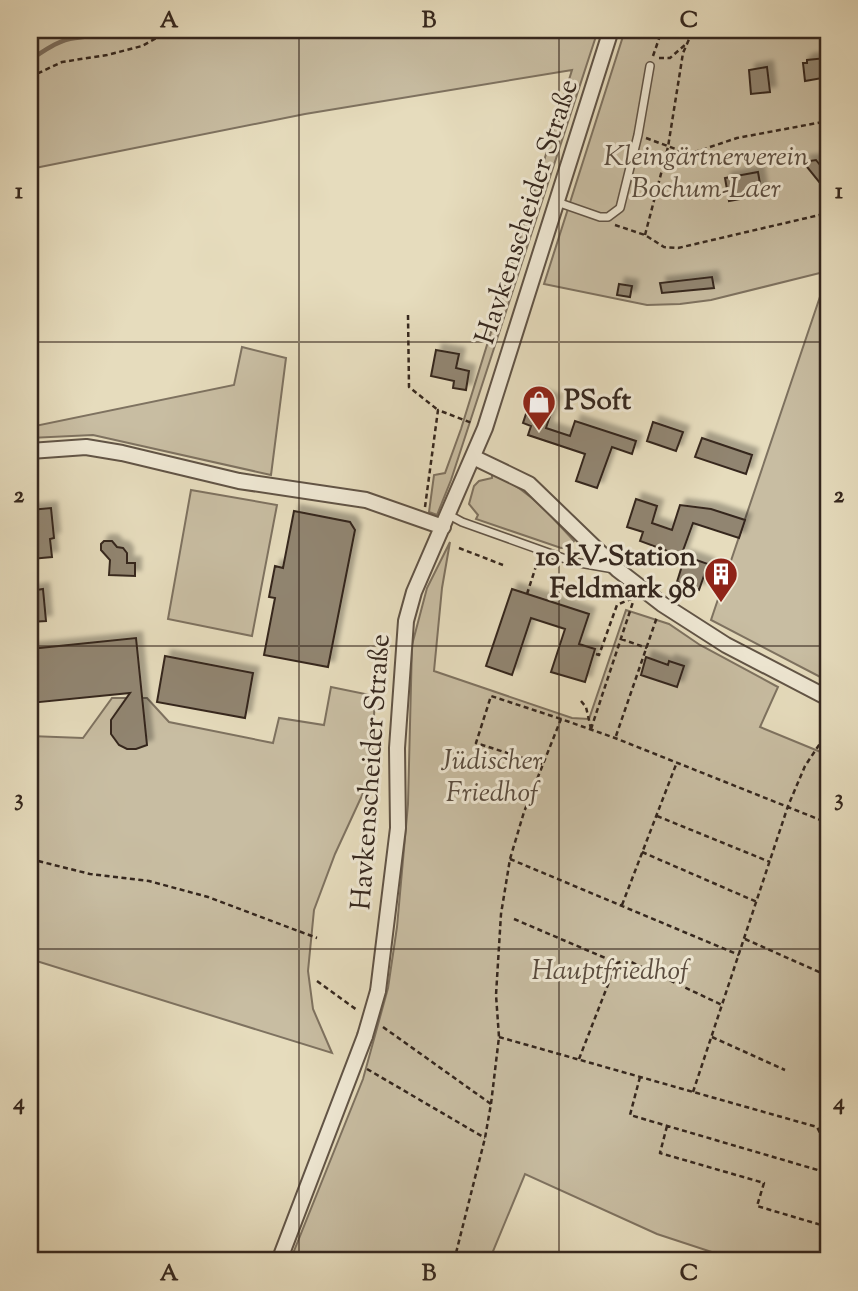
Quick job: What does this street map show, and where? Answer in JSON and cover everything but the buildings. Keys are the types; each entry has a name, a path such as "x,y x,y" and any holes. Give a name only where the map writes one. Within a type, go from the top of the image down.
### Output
{"street":[{"name":"Havkenscheider Straße","path":"279,1261 365,1036 378,991 398,828 397,748 404,631 414,592 485,428 611,30"},
{"path":"30,451 86,447 110,451 239,481 366,500 423,520 446,521"},
{"path":"473,457 529,484 618,570 662,604 726,645 828,698"}],"lane":[{"path":"557,202 600,218 614,213 623,201 650,66"},
{"path":"446,521 462,522 574,562 618,570"}],"path":[{"path":"30,77 62,62 142,46 171,30"},
{"path":"662,30 652,59 670,58 690,37 703,30"},
{"path":"678,30 690,37"},
{"path":"645,235 668,147 686,44"},
{"path":"638,135 689,154 737,138 828,121"},
{"path":"600,218 645,235 664,247 688,247 828,213"},
{"path":"408,315 409,387 438,410 485,428"},
{"path":"423,520 438,410"},
{"path":"459,548 503,565"},
{"path":"527,594 538,559"},
{"path":"591,729 634,597 617,605 599,655 596,653"},
{"path":"615,738 662,604"},
{"path":"621,639 647,648"},
{"path":"542,764 476,743 491,696 615,738 828,823"},
{"path":"581,701 586,707 591,729"},
{"path":"454,1261 491,1104 499,1037 496,995 501,914 510,859 524,812 561,719"},
{"path":"693,1092 788,806 822,739"},
{"path":"622,905 677,762"},
{"path":"657,816 770,862"},
{"path":"642,852 757,902"},
{"path":"30,859 90,874 149,881 208,897 317,938"},
{"path":"510,859 739,955"},
{"path":"514,919 617,963 626,960 723,1005"},
{"path":"745,939 828,976"},
{"path":"579,1059 617,963"},
{"path":"317,981 359,1011"},
{"path":"381,1026 491,1104"},
{"path":"499,1037 817,1128 828,1148"},
{"path":"712,1037 785,1070"},
{"path":"355,1061 485,1138"},
{"path":"640,1077 630,1115 828,1172"},
{"path":"667,1126 660,1153 764,1183 757,1206 828,1227"}],"green space":[{"path":"30,30 598,30 451,480 437,515 429,512 434,475 445,473 461,429 572,70 305,114 30,169"},
{"name":"Kleingärtnerverein Bochum-Laer","path":"625,30 828,30 828,271 711,300 680,304 647,305 544,284"},
{"path":"828,273 828,681 711,620"},
{"path":"242,347 286,358 271,475 93,435 30,438 30,427 234,385"},
{"path":"492,473 518,487 546,511 574,541 569,547 561,548 476,519 478,515 469,504 474,486 479,481 492,478"},
{"path":"191,490 277,505 252,636 168,619"},
{"name":"Hauptfriedhof","path":"450,542 442,588 434,671 572,718 589,719 626,610 669,624 700,645 778,687 760,727 828,755 828,1261 739,1261 657,1234 525,1174 489,1261 290,1261 363,1079 388,988 397,927 408,804 412,645 427,588"},
{"path":"331,687 375,696 371,776 335,854 314,910 308,971 313,1009 332,1053 30,959 30,736 83,738 112,698 147,698 169,722 273,743 279,718 324,725"}],"waterway":[{"path":"30,60 51,46 69,39 136,30"}],"place":[{"name":"PSoft","path":"539,432"},
{"name":"10 kV-Station Feldmark 98","path":"721,604"}],"park label":[{"name":"Jüdischer Friedhof","path":"492,778"}]}
